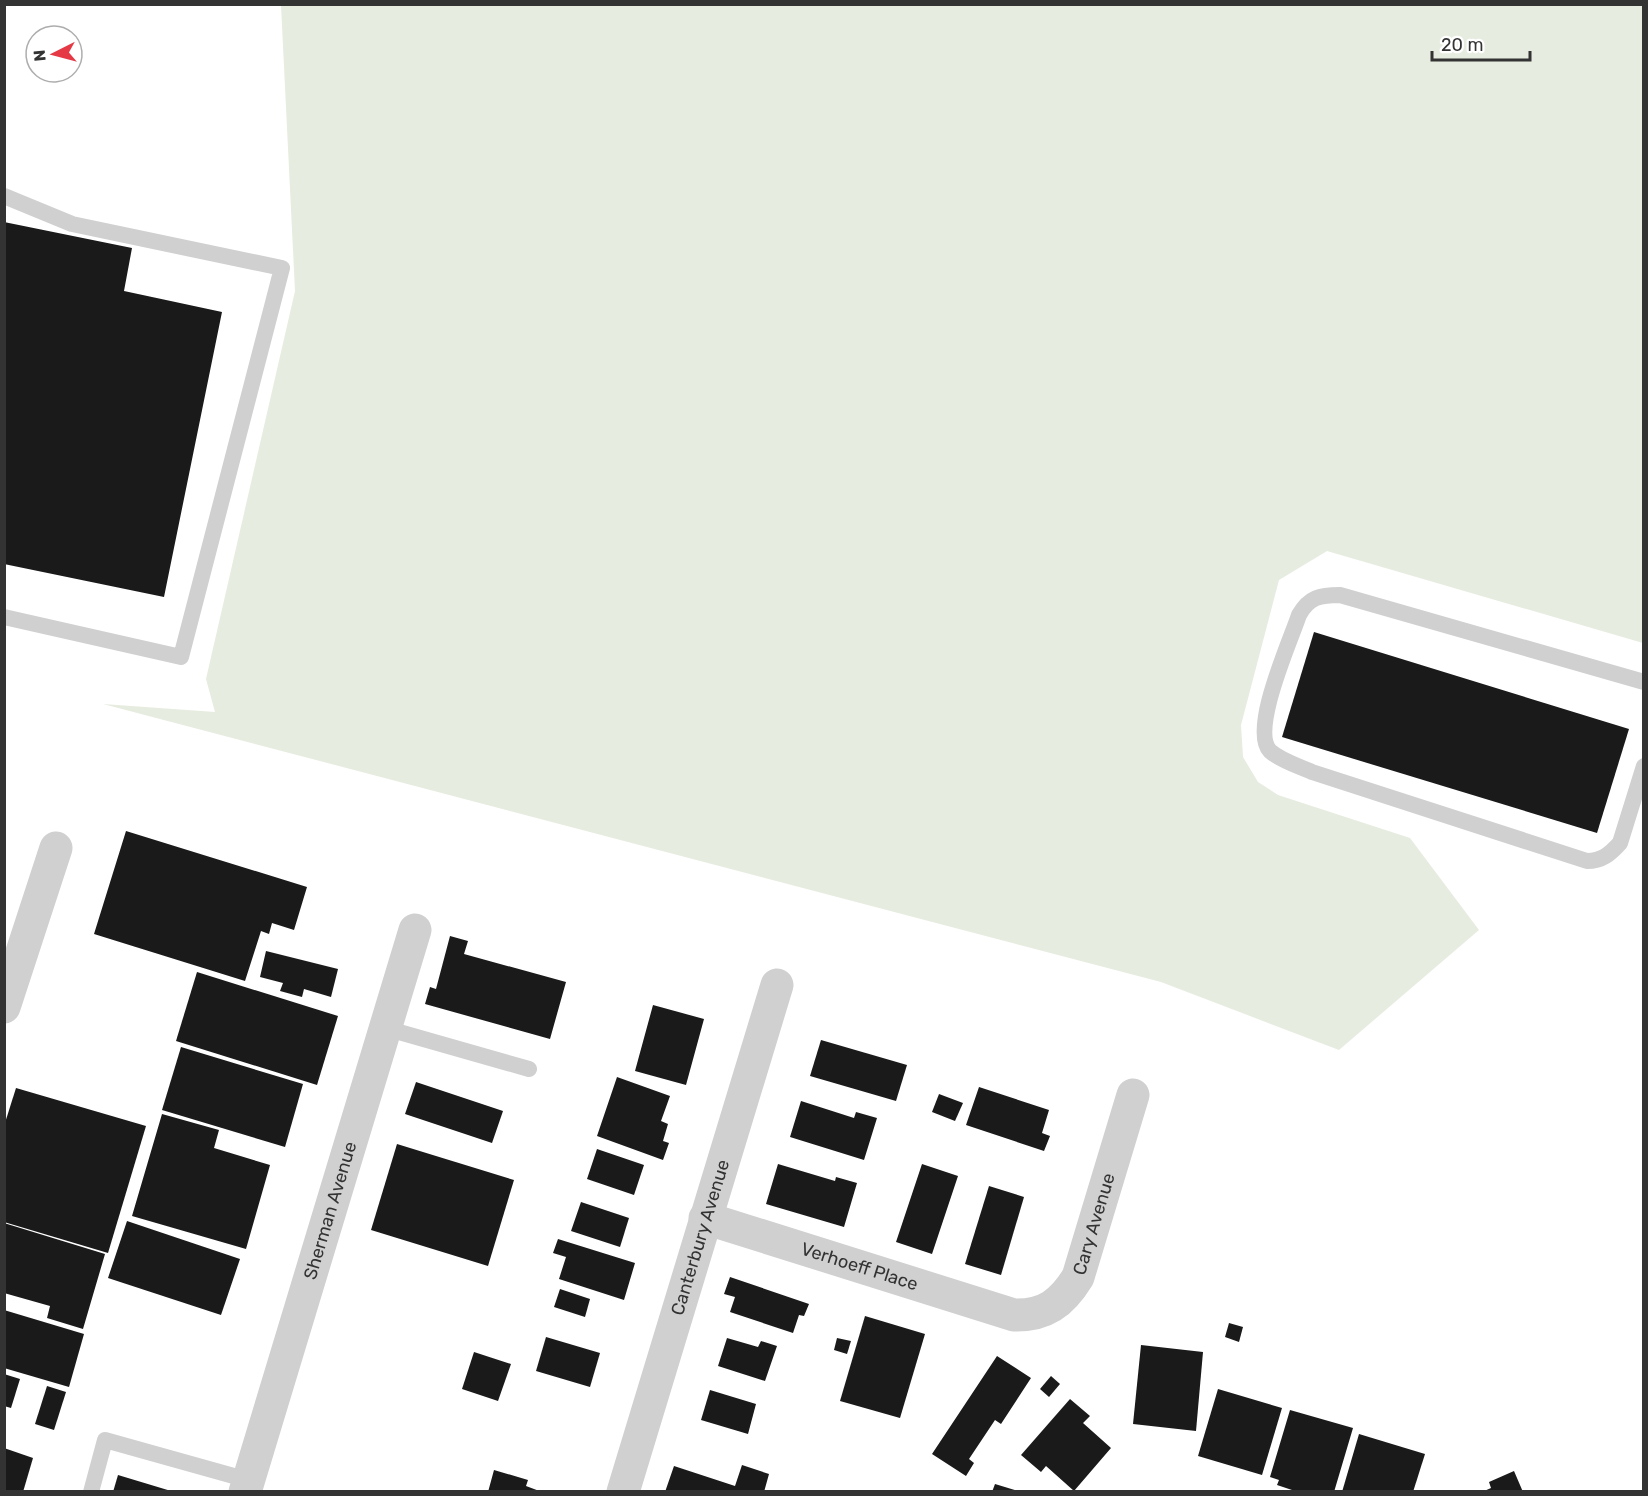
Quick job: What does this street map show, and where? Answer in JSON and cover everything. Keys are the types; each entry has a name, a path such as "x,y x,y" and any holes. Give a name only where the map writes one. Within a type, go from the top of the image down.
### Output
{"street":[{"path":"4,1007 56,848"},
{"name":"Sherman Avenue","path":"246,1486 415,930"},
{"name":"Canterbury Avenue","path":"623,1491 777,985"},
{"name":"Cary Avenue","path":"1014,1315 1035,1314 1055,1306 1078,1277 1133,1095"},
{"name":"Verhoeff Place","path":"705,1218 1014,1315"}],"lane":[{"path":"4,196 72,224 282,268 181,657 4,617"},
{"path":"1644,682 1340,595 1325,595 1314,597 1305,604 1299,615 1262,728 1263,740 1270,751 1312,772 1587,861 1598,861 1612,852 1620,843 1644,766"},
{"path":"385,1028 529,1069"},
{"path":"91,1491 105,1440 246,1486"}],"shaded area":[{"path":"281,5 1643,5 1643,643 1327,551 1279,580 1241,725 1243,757 1258,782 1278,795 1410,838 1479,930 1339,1050 1161,982 103,704 215,712 206,679 295,291"}],"building":[{"path":"4,222 132,248 124,291 222,312 164,597 4,564"},
{"path":"1314,632 1629,729 1597,833 1282,737"},
{"path":"126,831 307,887 294,930 272,923 269,934 261,931 245,981 94,934"},
{"path":"450,936 468,941 464,954 566,982 550,1039 425,1004 430,987 436,989"},
{"path":"266,951 338,969 331,997 304,989 302,997 280,991 283,983 260,977"},
{"path":"197,972 338,1016 317,1085 176,1041"},
{"path":"653,1005 704,1019 686,1085 635,1071"},
{"path":"821,1040 907,1065 896,1101 810,1076"},
{"path":"181,1047 303,1084 285,1147 162,1110"},
{"path":"617,1077 670,1096 661,1121 668,1124 663,1141 669,1143 663,1160 597,1136"},
{"path":"416,1082 503,1111 492,1143 405,1114"},
{"path":"979,1087 1049,1110 1042,1133 1050,1136 1044,1151 966,1125"},
{"path":"16,1088 146,1126 108,1253 4,1222 4,1126"},
{"path":"939,1094 963,1103 955,1121 932,1112"},
{"path":"801,1101 854,1118 856,1112 877,1118 864,1160 790,1137"},
{"path":"162,1114 219,1130 214,1148 270,1165 246,1249 132,1216"},
{"path":"397,1144 514,1180 488,1266 371,1230"},
{"path":"597,1149 644,1165 634,1195 587,1179"},
{"path":"778,1164 835,1181 836,1177 857,1183 844,1227 766,1204"},
{"path":"922,1164 958,1176 932,1254 896,1242"},
{"path":"989,1186 1024,1197 1001,1275 965,1264"},
{"path":"581,1202 629,1218 620,1247 571,1231"},
{"path":"127,1221 240,1259 221,1315 108,1278"},
{"path":"4,1223 105,1254 83,1329 47,1318 50,1306 4,1293"},
{"path":"558,1239 635,1263 624,1300 559,1279 566,1257 553,1253"},
{"path":"730,1277 809,1304 804,1316 799,1315 793,1333 730,1312 735,1297 724,1294"},
{"path":"560,1289 590,1299 585,1317 554,1307"},
{"path":"4,1310 84,1334 69,1387 4,1368"},
{"path":"865,1316 925,1334 900,1418 840,1401"},
{"path":"1229,1323 1243,1327 1239,1342 1225,1337"},
{"path":"546,1337 600,1353 590,1387 536,1371"},
{"path":"727,1338 758,1347 761,1341 777,1346 765,1381 718,1366"},
{"path":"837,1338 851,1341 847,1354 834,1350"},
{"path":"1141,1345 1203,1352 1196,1431 1133,1424"},
{"path":"474,1352 511,1364 498,1401 462,1389"},
{"path":"997,1356 1031,1378 1001,1424 995,1420 969,1459 974,1463 966,1476 932,1454"},
{"path":"4,1374 20,1379 11,1408 4,1406"},
{"path":"1051,1376 1060,1384 1049,1397 1040,1389"},
{"path":"47,1386 66,1392 54,1430 35,1424"},
{"path":"1218,1389 1282,1408 1262,1475 1198,1456"},
{"path":"710,1390 756,1404 748,1434 701,1420"},
{"path":"1070,1399 1090,1416 1083,1423 1111,1448 1074,1491 1046,1466 1041,1472 1021,1455"},
{"path":"1290,1410 1353,1428 1334,1492 1298,1492 1277,1485 1279,1480 1270,1477"},
{"path":"1359,1434 1425,1454 1413,1492 1342,1492"},
{"path":"4,1448 33,1458 23,1492 4,1492"},
{"path":"742,1465 769,1474 764,1492 665,1492 674,1466 735,1486"},
{"path":"494,1470 528,1480 526,1486 542,1492 488,1492"},
{"path":"1514,1471 1523,1492 1482,1492 1491,1488 1489,1482"},
{"path":"118,1475 171,1491 171,1492 113,1492"},
{"path":"995,1484 1018,1491 1018,1492 992,1492"}]}
